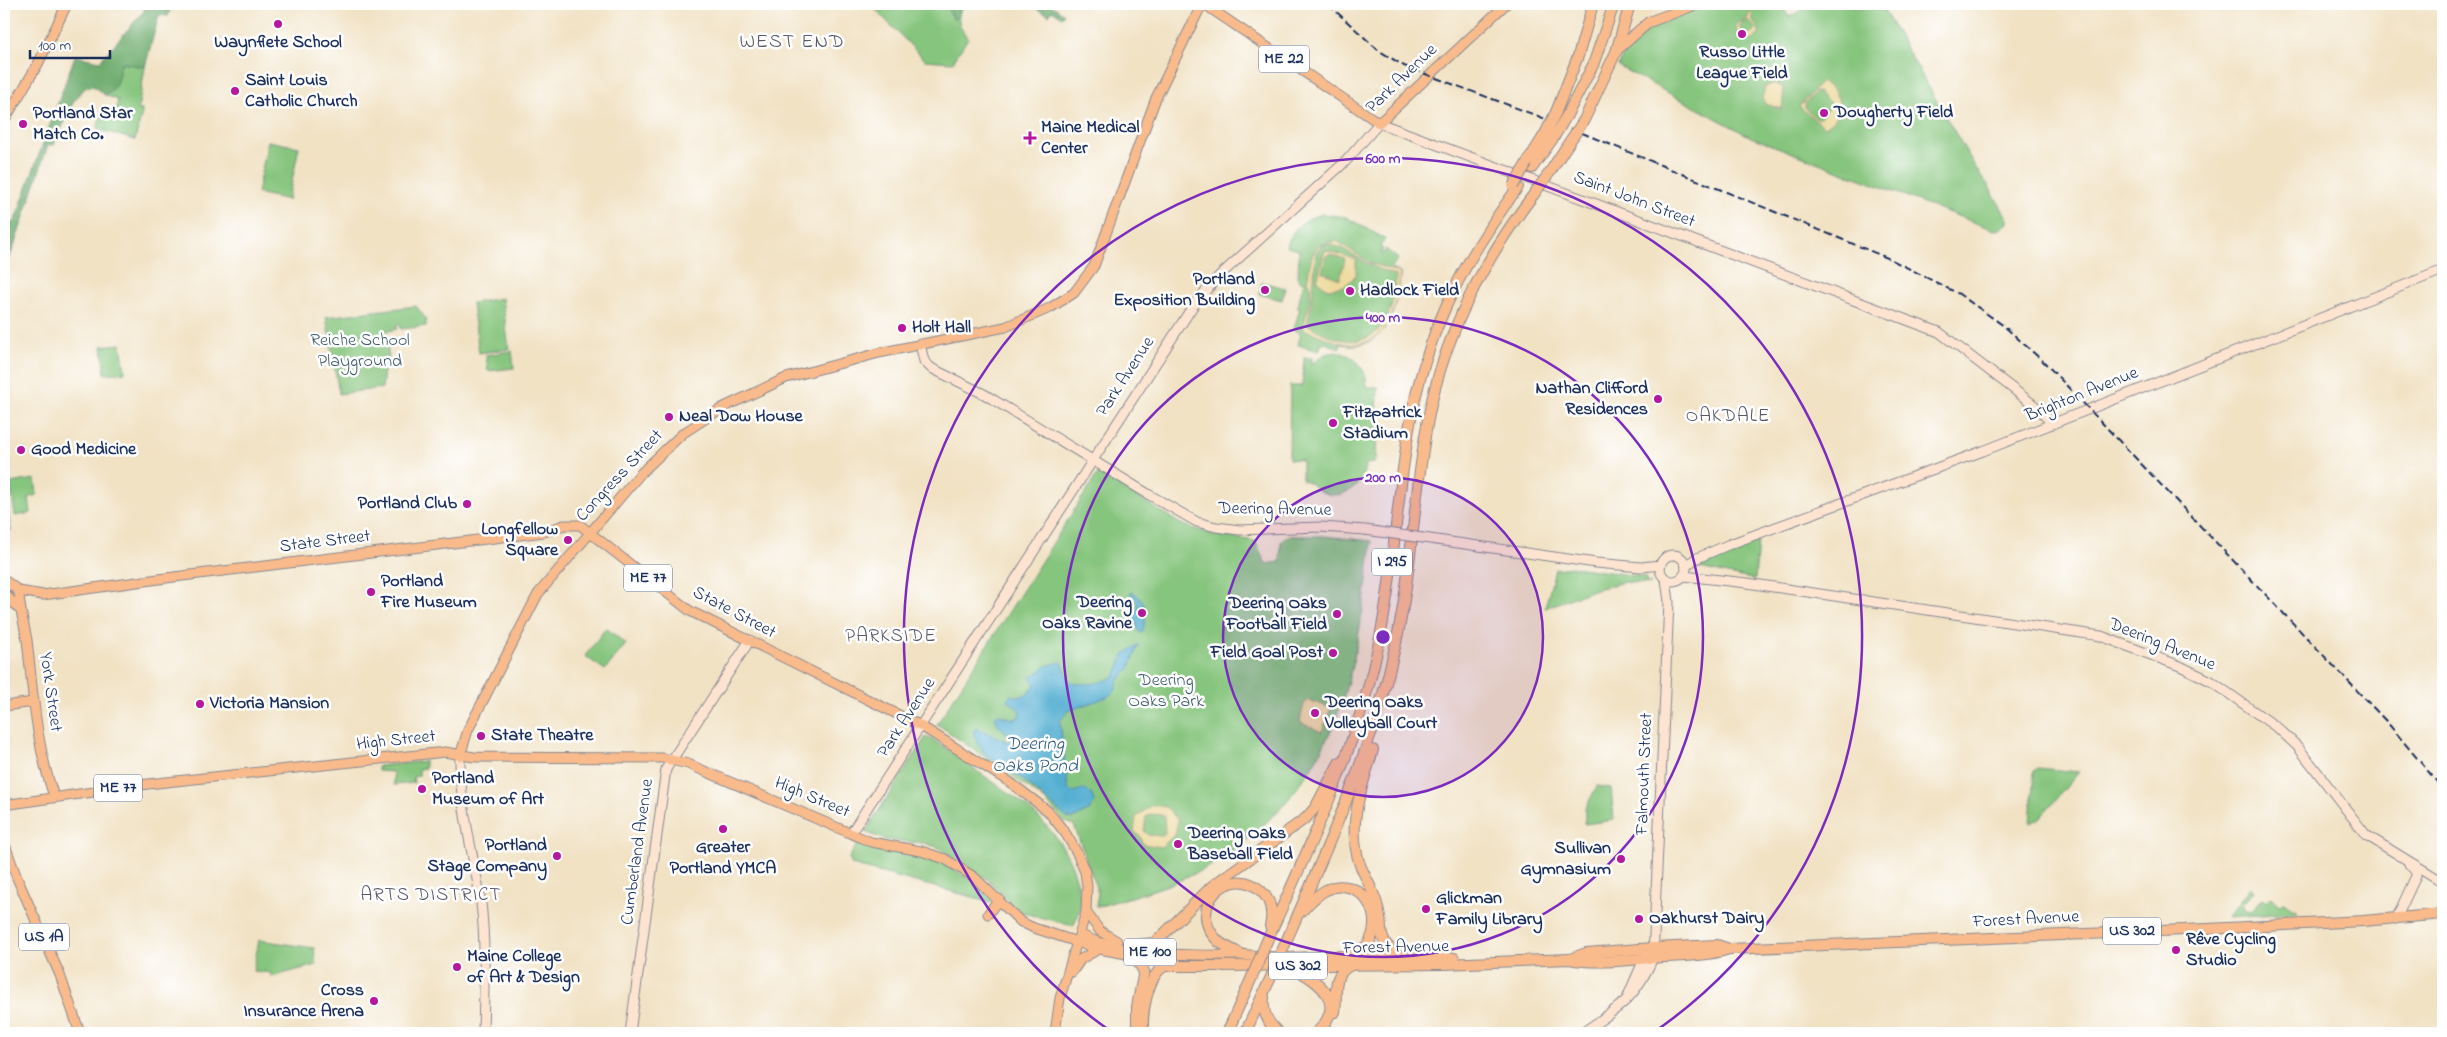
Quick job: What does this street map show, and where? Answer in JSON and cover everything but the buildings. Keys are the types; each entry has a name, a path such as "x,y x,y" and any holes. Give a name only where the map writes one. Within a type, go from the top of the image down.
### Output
{"highway":[{"path":"1562,113 1593,4"},
{"name":"I 295","path":"1227,1033 1324,813 1354,734 1369,686 1383,626 1410,429 1420,379 1439,323 1454,287 1490,225 1530,166 1593,65 1614,4"},
{"name":"I 295","path":"1245,1033 1351,795 1375,725 1386,686 1405,591 1430,409 1441,366 1455,327 1475,283 1500,241 1550,172 1584,120 1606,77 1616,52 1630,4"},
{"path":"1616,52 1639,29 1649,22 1697,4"},
{"path":"1386,686 1388,696 1357,803 1355,839 1362,868 1377,903 1381,938 1400,957"},
{"path":"1134,945 1154,943 1160,939 1212,886 1306,818 1315,808 1354,734"},
{"path":"1243,955 1220,942 1207,924 1207,902 1223,886 1233,882 1245,882 1257,887 1265,895 1271,904 1272,915 1266,943"},
{"path":"1297,917 1315,898 1326,890 1345,887 1358,891 1367,900 1373,912 1373,933 1366,947 1349,960 1336,980 1336,1010 1332,1023 1325,1033"},
{"name":"Forest Avenue","path":"1243,955 1484,964 1506,961 1570,959 1587,961 1650,955 1718,945 1729,949 2396,919 2443,914"},
{"name":"Forest Avenue","path":"1570,959 1586,953 1650,955"},
{"path":"1133,956 1144,971 1137,1007 1138,1033"},
{"name":"Forest Avenue","path":"1212,966 1289,966 1400,957 1492,958 1506,961"},
{"path":"1144,1033 1142,1024 1149,990 1159,969 1165,966 1212,966"},
{"path":"1289,966 1314,979 1324,987 1330,1009 1325,1023 1316,1033"},
{"path":"1265,991 1263,1009 1271,1027 1278,1033"},
{"path":"1223,1033 1231,1023"}],"main road":[{"path":"4,121 38,64 67,4"},
{"name":"Saint John Street","path":"1203,4 1379,123 1939,332 2034,406 2052,424"},
{"name":"Congress Street","path":"483,1033 484,977 481,903 460,772 460,756 468,730 533,602 590,532 658,454 682,434 716,412 800,373 1014,324 1067,299 1081,286 1096,261 1156,98 1203,4"},
{"name":"Park Avenue","path":"851,833 1199,298 1218,277 1346,161 1379,123 1506,4"},
{"name":"Brighton Avenue","path":"1730,544 1690,556 1670,556 1674,573 1695,559 1730,544 2052,424 2443,270"},
{"name":"Deering Avenue","path":"920,344 926,365 984,394 1186,517 1206,525 1240,530 1321,526 1365,530 1596,563 1641,567 1704,578 2101,636 2180,666 2211,681 2284,732 2298,747 2366,835 2443,882"},
{"name":"State Street","path":"19,591 43,595 166,578 544,532 564,525 575,524 590,532 684,607 921,726 1012,783 1037,801 1052,816 1072,843 1084,872 1087,886 1086,912 1077,939"},
{"path":"1674,573 1678,557"},
{"name":"Falmouth Street","path":"1650,955 1669,602 1674,573"},
{"name":"ME 77","path":"4,580 19,591"},
{"name":"York Street","path":"19,591 19,609 26,632 42,755 54,796"},
{"path":"4,593 19,609 25,601 43,595"},
{"name":"Cumberland Avenue","path":"630,1033 665,775 672,760 750,640"},
{"path":"4,706 34,702"},
{"name":"High Street","path":"4,805 54,796 445,752 460,756 672,760 688,764 871,842 921,850 945,859 974,876 1021,922"},
{"name":"US 1A","path":"4,842 17,878 60,975 80,1033"},
{"path":"2396,919 2416,876 2413,867 2406,860"},
{"path":"988,914 999,899"},
{"path":"1086,912 1100,931 1117,941"},
{"name":"Forest Avenue","path":"1021,922 1077,939 1099,949 1133,956 1212,966"},
{"path":"1077,939 1117,941 1134,945 1222,955"},
{"path":"1055,1033 1060,998 1077,939"},
{"path":"1060,998 1059,985 1077,939"},
{"name":"Forest Avenue","path":"1077,939 1091,939 1133,950 1165,954 1243,955"},
{"path":"1066,980 1081,959 1099,949"},
{"path":"1582,1033 1625,1002 1650,955"}],"green space":[{"path":"145,4 172,4 168,16 159,15 145,67 121,63 113,89 105,95 93,86 85,88 74,101 54,145 48,145 11,255 4,266 4,220 14,223 75,56 100,61 144,11"},
{"path":"870,4 963,4 959,14 959,22 968,38 953,62 925,60"},
{"path":"945,4 963,4 958,16 954,20"},
{"path":"1028,4 1050,4 1064,14 1062,17 1052,10 1049,15"},
{"name":"Dougherty Field","path":"1708,4 1781,4 1789,17 1813,4 1846,4 1859,9 1872,4 1883,4 1885,12 1981,177 1986,182 2008,219 2008,223 2000,229 1994,230 1751,137 1618,66 1633,41 1643,32 1667,19"},
{"path":"121,63 145,67 138,109 142,110 142,113 135,140 97,129 102,112 115,114 118,100 105,95 111,92"},
{"path":"268,141 299,147 288,200 257,193"},
{"name":"Hadlock Field","path":"1323,214 1346,217 1385,239 1380,247 1383,249 1381,253 1383,254 1386,249 1398,259 1391,268 1400,273 1397,300 1387,325 1379,334 1369,341 1356,345 1341,344 1340,348 1322,342 1319,351 1298,345 1301,334 1294,329 1300,308 1297,307 1304,282 1298,280 1299,250 1287,247 1295,229 1310,218"},
{"path":"1262,282 1285,288 1282,300 1259,294"},
{"path":"502,298 509,349 479,353 472,303"},
{"name":"Reiche School Playground","path":"416,306 426,319 426,326 401,329 400,324 397,325 397,329 383,332 383,338 386,337 390,369 384,370 382,388 339,394 326,317"},
{"path":"121,344 125,372 105,374 102,346"},
{"path":"512,351 514,368 488,371 486,355"},
{"name":"Fitzpatrick Stadium","path":"1337,352 1350,356 1359,363 1365,374 1367,387 1378,387 1376,460 1374,463 1366,464 1357,484 1345,493 1338,495 1322,492 1302,480 1302,460 1289,459 1290,386 1302,386 1304,358 1312,358 1312,364 1325,354"},
{"name":"Deering Oaks Park","path":"1098,473 1181,524 1211,534 1255,541 1266,564 1280,562 1281,542 1288,536 1323,536 1372,541 1361,622 1343,697 1330,733 1312,767 1289,799 1245,841 1224,858 1208,867 1164,886 1096,906 1098,893 1074,825 1065,822 1045,801 1030,789 937,724"},
{"path":"35,479 37,495 29,497 31,513 15,516 10,483"},
{"path":"4,482 11,531 4,532"},
{"path":"1758,541 1755,580 1696,567 1697,562"},
{"path":"1573,567 1645,577 1647,583 1651,584 1624,582 1596,589 1545,608 1555,569"},
{"path":"606,628 626,644 605,670 585,656"},
{"path":"926,737 944,746 1022,803 1051,831 1072,865 1079,891 1079,912 1073,926 1016,911 991,882 937,847 924,843 886,840 865,832"},
{"path":"425,761 425,768 419,769 419,776 413,777 414,783 394,785 393,772 378,771 378,766"},
{"path":"2038,768 2079,772 2040,818 2030,823 2034,771"},
{"path":"1597,786 1611,788 1614,820 1585,824 1585,809"},
{"path":"859,841 876,847 927,857 946,864 980,888 995,903 852,865 849,858"},
{"path":"2250,888 2254,891 2242,904 2245,910 2252,911 2262,899 2266,902 2271,897 2279,905 2284,901 2297,911 2294,913 2227,917"},
{"path":"259,940 314,948 316,965 271,977 271,973 253,971"}],"sand":[{"path":"1750,13 1753,14 1752,20 1759,30 1759,34 1753,40 1745,41 1738,37 1736,27 1738,23 1747,19","holes":["1748,20 1756,29 1747,37 1740,29 1740,25"]},
{"path":"1821,82 1834,91 1839,103 1837,116 1825,127 1799,107","holes":["1815,92 1818,92 1830,103 1830,106 1820,118 1816,118 1805,108 1804,104"]},
{"path":"1774,83 1784,88 1782,109 1765,104 1762,98 1765,87"},
{"path":"1337,241 1370,263 1400,273 1397,298 1393,311 1381,332 1372,340 1361,344 1347,344 1302,329 1311,300 1310,283 1307,282 1310,262 1313,253 1319,245","holes":["1327,244 1342,248 1370,265 1396,276 1394,297 1381,327 1371,336 1358,340 1343,340 1307,324 1312,302 1316,252 1320,247"]},
{"path":"1325,250 1356,259 1356,275 1345,286 1328,289 1317,281","holes":["1330,254 1345,259 1340,279 1322,272 1326,256"]},
{"name":"Deering Oaks Volleyball Court","path":"1309,700 1331,708 1322,732 1300,721 1304,704"},
{"path":"1152,805 1166,807 1178,820 1175,835 1161,847 1143,844 1140,836 1134,832 1136,817","holes":["1149,814 1164,815 1165,833 1162,836 1148,835 1144,831 1146,817"]}],"water":[{"name":"Deering Oaks Ravine","path":"1132,592 1138,596 1144,605 1146,615 1142,633 1139,632 1134,619 1138,605 1130,594"},
{"name":"Deering Oaks Pond","path":"1139,644 1129,670 1119,679 1115,691 1107,697 1068,711 1060,721 1068,789 1073,792 1084,789 1092,794 1094,802 1090,810 1073,819 1067,818 1021,778 987,756 978,744 973,732 976,728 1008,742 1012,741 1011,737 998,725 995,717 998,714 1013,719 1018,718 1020,711 1007,699 1011,695 1019,697 1028,694 1035,685 1030,678 1048,665 1062,662 1070,682 1093,684 1115,676 1124,655"}],"railway":[{"path":"1328,4 1378,50 1404,66 1570,128 1890,259 1959,294 2004,326 2045,363 2386,721 2443,789"}],"place":[{"name":"Waynflete School","path":"278,24"},
{"name":"Russo Little League Field","path":"1742,34"},
{"name":"Saint Louis Catholic Church","path":"235,91"},
{"name":"Dougherty Field","path":"1824,113"},
{"name":"Portland Star Match Co.","path":"23,124"},
{"name":"Maine Medical Center","path":"1030,138"},
{"name":"Portland Exposition Building","path":"1265,290"},
{"name":"Hadlock Field","path":"1350,291"},
{"name":"Holt Hall","path":"902,328"},
{"name":"Nathan Clifford Residences","path":"1658,399"},
{"name":"Neal Dow House","path":"669,417"},
{"name":"Fitzpatrick Stadium","path":"1333,423"},
{"name":"Good Medicine","path":"21,450"},
{"name":"Portland Club","path":"467,504"},
{"name":"Longfellow Square","path":"568,540"},
{"name":"Portland Fire Museum","path":"371,592"},
{"name":"Deering Oaks Ravine","path":"1142,613"},
{"name":"Deering Oaks Football Field","path":"1337,614"},
{"name":"Field Goal Post","path":"1333,653"},
{"name":"Victoria Mansion","path":"200,704"},
{"name":"Deering Oaks Volleyball Court","path":"1315,713"},
{"name":"State Theatre","path":"481,736"},
{"name":"Portland Museum of Art","path":"422,789"},
{"name":"Greater Portland YMCA","path":"723,829"},
{"name":"Deering Oaks Baseball Field","path":"1178,844"},
{"name":"Portland Stage Company","path":"557,856"},
{"name":"Sullivan Gymnasium","path":"1621,859"},
{"name":"Glickman Family Library","path":"1426,909"},
{"name":"Oakhurst Dairy","path":"1639,919"},
{"name":"Rêve Cycling Studio","path":"2176,950"},
{"name":"Maine College of Art & Design","path":"457,967"},
{"name":"Cross Insurance Arena","path":"374,1001"}],"district":[{"name":"WEST END","path":"792,42"},
{"name":"OAKDALE","path":"1728,416"},
{"name":"PARKSIDE","path":"891,636"},
{"name":"ARTS DISTRICT","path":"431,895"}]}
